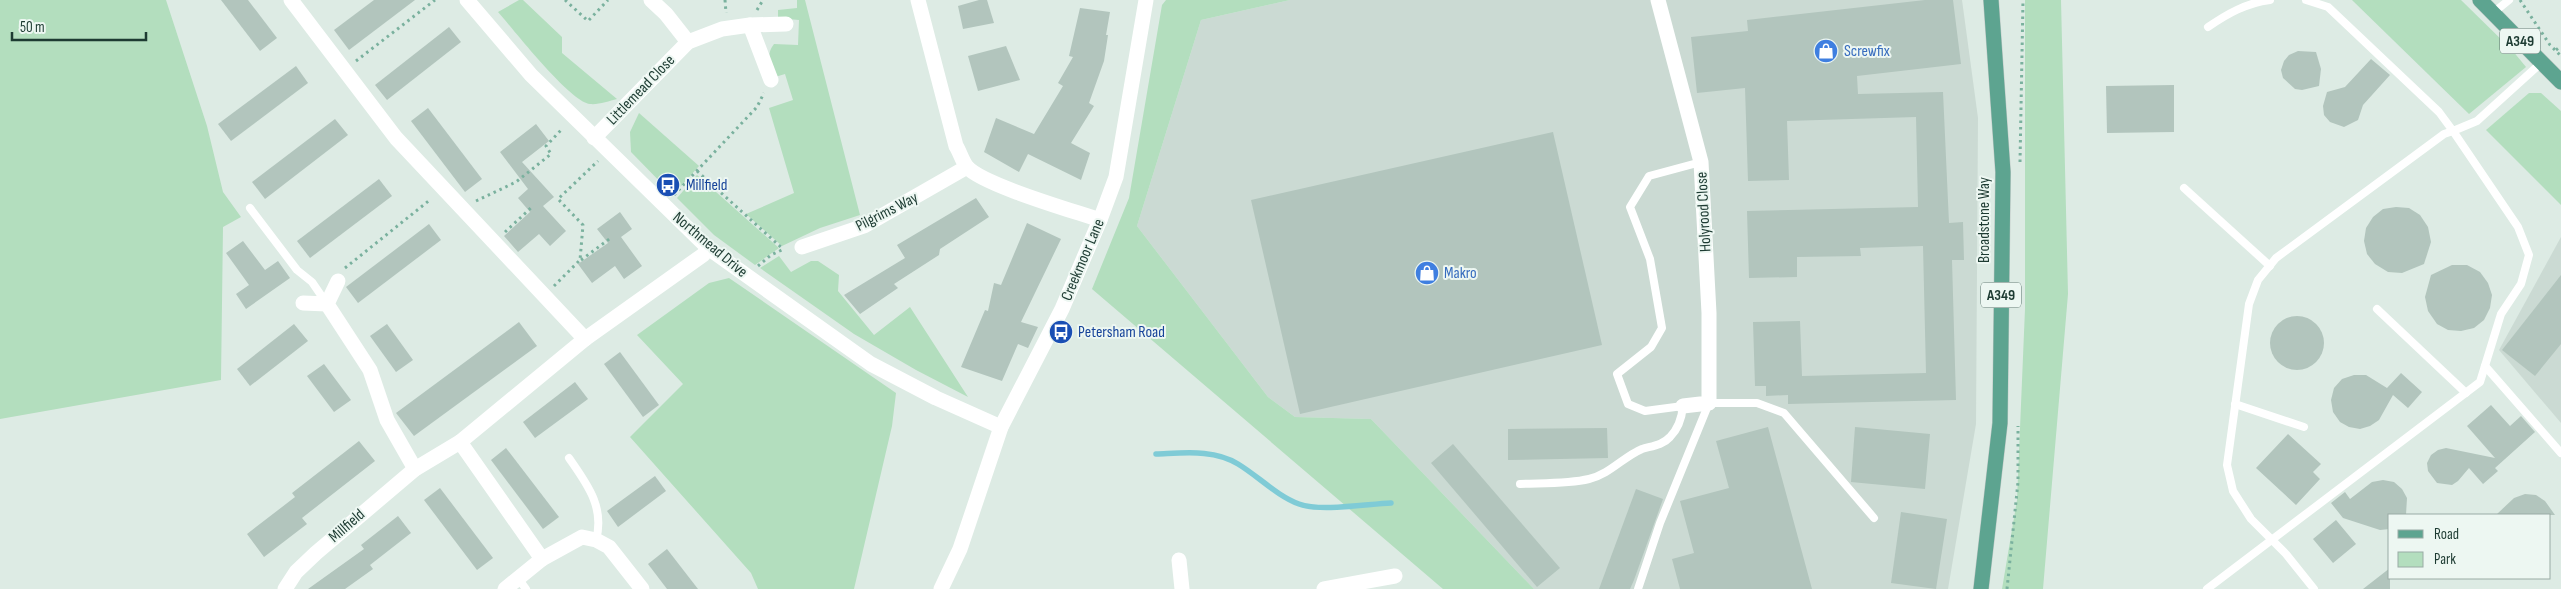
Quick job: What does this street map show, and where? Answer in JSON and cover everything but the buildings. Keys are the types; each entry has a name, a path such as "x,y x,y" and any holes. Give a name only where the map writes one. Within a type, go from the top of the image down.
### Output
{"main road":[{"name":"Broadstone Way","path":"1981,589 2000,423 2003,172 1991,0"},
{"name":"A349","path":"2480,0 2561,82"}],"street":[{"path":"291,0 396,138 585,339"},
{"name":"Northmead Drive","path":"467,0 530,75 573,119 708,248 871,364 936,398 1002,427"},
{"path":"918,0 956,146 967,167 985,178 1032,198 1100,220"},
{"name":"Creekmoor Lane","path":"941,589 960,549 1002,427 1062,309 1116,177 1146,0"},
{"name":"Holyrood Close","path":"1658,0 1701,162 1709,312 1709,403"},
{"name":"Littlemead Close","path":"654,1 688,42"},
{"name":"Littlemead Close","path":"594,138 688,42 722,29 750,25 786,24"},
{"path":"750,25 771,80"},
{"name":"Pilgrims Way","path":"802,247 864,226 967,167"},
{"name":"Millfield","path":"285,589 296,572 316,553 415,469 460,442 585,339 703,255 708,248"},
{"path":"328,304 338,281"},
{"path":"303,303 328,304"},
{"path":"328,304 370,370 386,420 415,469"},
{"path":"1682,406 1709,403"},
{"path":"460,442 542,559"},
{"path":"505,589 522,584 542,559 582,537 596,540 609,546 642,589"},
{"path":"1179,560 1182,589"},
{"path":"1324,589 1395,576"}],"lane":[{"path":"2208,27 2225,15 2246,5 2270,0"},
{"path":"2207,589 2480,382 2501,314 2521,284 2529,255 2518,227 2440,112 2328,7 2306,0"},
{"path":"2493,13 2508,0"},
{"path":"2314,589 2251,519 2233,491 2227,465 2248,304 2258,280 2276,258 2428,146 2453,131 2477,121 2542,62"},
{"path":"1520,484 1588,480 1603,475 1626,457 1659,444 1670,437 1682,416 1682,406 1645,410 1628,404 1617,374 1651,346 1662,328 1650,259 1630,206 1649,176 1701,162"},
{"path":"2184,188 2270,266"},
{"path":"250,208 297,270 312,282 328,304"},
{"path":"2377,309 2466,393"},
{"path":"2485,366 2561,454"},
{"path":"1638,589 1660,523 1709,403 1757,403 1784,413 1874,518"},
{"path":"2235,404 2304,427"},
{"path":"569,458 588,484 596,502 600,524 596,540"}],"path":[{"path":"344,70 435,0"},
{"path":"565,0 588,20 608,0"},
{"path":"2520,0 2561,56"},
{"path":"2556,50 2561,46"},
{"path":"664,206 757,107 771,80"},
{"path":"463,210 486,195 516,182 551,154 546,146 549,141 573,119"},
{"path":"580,260 583,225 558,199 608,152"},
{"path":"697,171 783,249"},
{"path":"338,281 346,266 443,189"},
{"path":"494,242 533,206"},
{"path":"544,296 580,260 612,237"},
{"path":"747,277 771,255 783,249 802,247"}],"shaded area":[{"path":"1290,0 1962,0 1978,118 1976,424 1948,589 1534,589 1371,419 1295,417 1268,397 1137,226 1201,20"},
{"path":"2561,237 2561,423 2499,350"}],"green space":[{"path":"0,0 166,0 207,126 223,192 241,217 223,227 221,380 0,419"},
{"path":"519,0 523,0 562,37 562,53 617,99 590,104 581,100 556,79 498,12"},
{"path":"797,0 805,0 860,215 820,228 782,246 746,214 794,193 769,108 793,100 785,74 775,77 769,56 774,44 798,45 799,20 778,18 778,10 797,8"},
{"path":"1166,0 1290,0 1201,20 1137,226 1268,397 1295,417 1371,419 1534,589 1443,589 1092,289 1129,198 1162,5"},
{"path":"2025,0 2061,0 2068,294 2043,589 2002,589 2017,500 2025,309"},
{"path":"2352,0 2461,0 2512,50 2526,67 2469,114"},
{"path":"2529,93 2541,93 2561,111 2561,205 2486,130"},
{"path":"639,113 699,166 673,195 631,152 630,132"},
{"path":"697,175 779,248 755,265 714,235 677,198"},
{"path":"779,256 791,272 811,261 818,261 839,275 838,291 874,335 910,307 968,397 916,370 854,334 760,268"},
{"path":"729,278 896,393 892,426 854,589 758,589 751,573 630,437 683,384 637,335 709,283"}],"waterway":[{"path":"1156,454 1198,453 1229,459 1283,496 1308,506 1331,507 1391,503"}],"place":[{"name":"Screwfix","path":"1826,51"},
{"name":"Millfield","path":"668,185"},
{"name":"Makro","path":"1427,273"},
{"name":"Petersham Road","path":"1061,332"}]}
